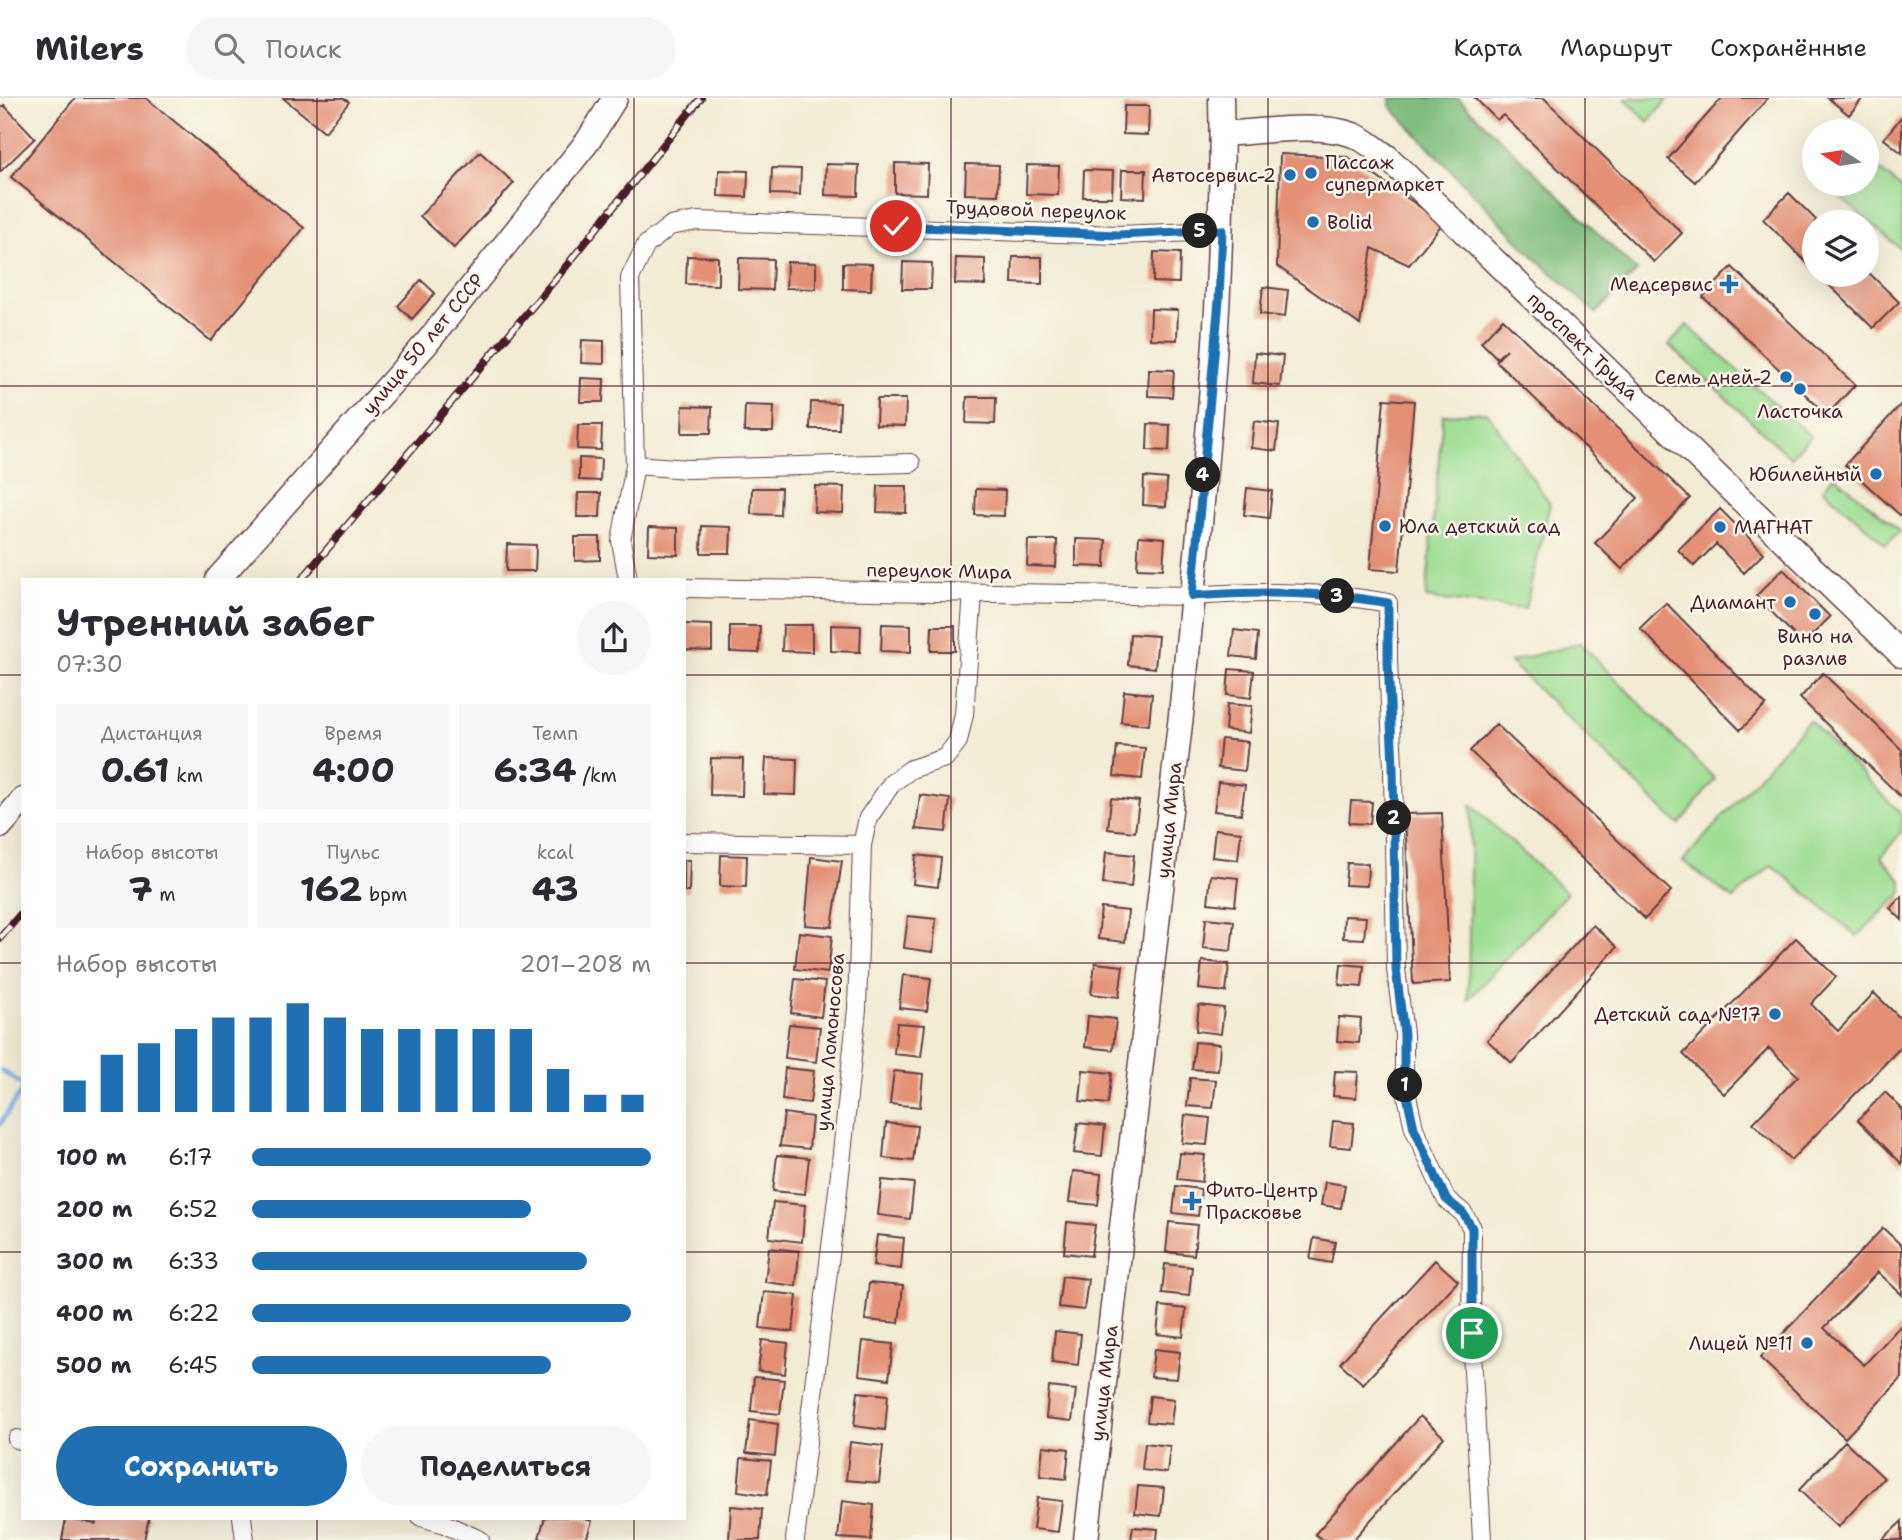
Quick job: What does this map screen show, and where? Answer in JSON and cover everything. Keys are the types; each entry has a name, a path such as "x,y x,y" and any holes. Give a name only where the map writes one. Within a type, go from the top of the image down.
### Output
{"street":[{"name":"улица 50 лет СССР","path":"219,578 426,344 588,141 615,98"},
{"name":"улица Мира","path":"1086,1540 1160,904 1192,596 1219,300 1222,230 1221,98"},
{"name":"проспект Труда","path":"1222,134 1291,129 1334,130 1354,135 1386,156 1902,655"},
{"name":"Трудовой переулок","path":"635,465 630,278 646,245 670,226 697,221 1118,235 1222,230"},
{"path":"628,578 621,541 635,465 688,469 911,463"},
{"name":"переулок Мира","path":"686,588 1192,596 1242,592 1360,598 1388,603 1396,969 1404,1034 1404,1082 1414,1128 1446,1199 1463,1213 1472,1228 1472,1333 1482,1540"},
{"name":"улица Ломоносова","path":"794,1540 839,1182 857,1009 862,845 868,818 892,783 911,769 945,758 958,741 964,714 973,593"},
{"path":"0,826 21,802"},
{"path":"686,842 862,845"},
{"path":"242,1520 245,1540"},
{"path":"432,1520 480,1540"}],"green space":[{"path":"1390,98 1458,98 1637,271 1596,313 1530,253 1390,106"},
{"path":"1625,98 1669,98 1648,122"},
{"path":"1880,170 1902,189 1902,250 1879,230 1879,210 1855,210 1839,196 1880,196"},
{"path":"1687,325 1810,436 1791,458 1669,345"},
{"path":"1487,412 1550,504 1525,609 1426,598 1443,415"},
{"path":"1834,475 1900,531 1886,545 1823,489"},
{"path":"1580,643 1715,779 1679,825 1510,662"},
{"path":"1809,720 1902,815 1902,831 1881,857 1902,881 1902,893 1857,936 1772,865 1733,899 1683,861"},
{"path":"1471,805 1567,893 1468,1000"}],"building":[{"path":"75,98 146,98 304,228 211,341 11,177"},
{"path":"283,98 343,98 349,102 325,132"},
{"path":"1475,98 1544,98 1682,233 1654,262 1503,115 1497,120"},
{"path":"1722,98 1768,98 1695,182 1668,159"},
{"path":"1828,98 1863,98 1849,115"},
{"path":"4,105 35,138 0,172 0,109"},
{"path":"1124,106 1149,106 1148,135 1123,134"},
{"path":"1902,116 1902,153 1884,139"},
{"path":"480,152 514,183 454,248 420,216"},
{"path":"1280,154 1348,157 1443,223 1409,265 1372,248 1360,325 1277,266"},
{"path":"895,163 928,164 927,194 895,193"},
{"path":"826,164 859,165 858,196 825,195"},
{"path":"966,164 999,165 998,195 965,194"},
{"path":"1027,165 1059,166 1058,195 1026,194"},
{"path":"772,168 801,169 800,195 771,194"},
{"path":"719,170 748,171 747,197 718,196"},
{"path":"1084,170 1113,171 1112,197 1083,197"},
{"path":"1122,170 1146,170 1145,198 1121,197"},
{"path":"1789,193 1806,210 1802,210 1802,258 1763,219"},
{"path":"1154,252 1180,253 1179,283 1153,282"},
{"path":"687,256 718,257 718,285 686,284"},
{"path":"1013,257 1042,257 1042,284 1012,283"},
{"path":"739,258 773,259 772,290 738,289"},
{"path":"956,258 985,259 985,285 955,284"},
{"path":"787,262 816,263 816,289 786,288"},
{"path":"903,262 932,263 931,289 902,289"},
{"path":"843,263 872,264 871,290 843,289"},
{"path":"1732,267 1855,385 1827,415 1703,297"},
{"path":"421,280 435,293 412,319 398,306"},
{"path":"1879,283 1899,302 1873,328 1831,287 1879,287"},
{"path":"1263,287 1288,290 1285,317 1260,314"},
{"path":"1151,309 1178,310 1177,340 1150,339"},
{"path":"1503,319 1690,498 1622,569 1595,543 1638,498 1496,361 1507,349 1497,358 1481,342"},
{"path":"582,340 604,341 604,364 581,363"},
{"path":"1255,353 1283,356 1280,386 1253,383"},
{"path":"1149,369 1174,370 1172,397 1148,396"},
{"path":"581,378 604,379 603,402 580,402"},
{"path":"967,397 996,397 995,424 966,423"},
{"path":"877,399 906,399 905,426 876,425"},
{"path":"1384,399 1414,401 1399,571 1370,569"},
{"path":"811,402 840,403 839,429 810,429"},
{"path":"1902,403 1902,517 1845,465"},
{"path":"745,405 774,406 773,432 744,432"},
{"path":"683,406 712,407 711,433 682,433"},
{"path":"1254,421 1279,424 1276,451 1251,448"},
{"path":"1148,424 1170,425 1169,451 1147,450"},
{"path":"578,425 602,425 601,450 577,449"},
{"path":"579,458 601,459 600,481 579,480"},
{"path":"1144,477 1167,479 1166,507 1143,505"},
{"path":"815,486 844,487 843,513 814,512"},
{"path":"878,486 907,486 906,513 877,512"},
{"path":"752,488 781,488 780,515 751,514"},
{"path":"1247,488 1272,491 1269,518 1244,515"},
{"path":"976,489 1005,490 1004,516 975,515"},
{"path":"578,493 601,493 600,517 577,517"},
{"name":"МАГНАТ","path":"1720,509 1764,553 1744,573 1716,544 1694,566 1678,550"},
{"path":"702,526 731,527 730,553 701,553"},
{"path":"649,527 678,528 678,555 648,554"},
{"path":"1139,536 1165,538 1163,569 1137,568"},
{"path":"575,537 600,537 600,560 575,561"},
{"path":"1076,539 1106,540 1105,567 1076,566"},
{"path":"1028,540 1057,540 1056,567 1027,566"},
{"path":"507,544 536,545 535,571 506,571"},
{"path":"1783,569 1830,617 1803,644 1756,596"},
{"path":"1666,603 1766,705 1740,730 1640,628"},
{"path":"686,624 712,625 712,651 686,650"},
{"path":"882,624 911,625 911,652 881,651"},
{"path":"783,625 812,625 812,652 782,651"},
{"path":"831,625 861,626 860,652 831,651"},
{"path":"730,626 760,626 759,653 730,652"},
{"path":"932,626 955,626 955,651 931,651"},
{"path":"1234,630 1258,633 1256,659 1231,656"},
{"path":"1130,634 1158,636 1155,668 1128,665"},
{"path":"1229,669 1254,671 1251,698 1227,695"},
{"path":"1823,673 1902,750 1902,798 1800,698"},
{"path":"1124,691 1152,694 1149,725 1121,722"},
{"path":"1227,704 1252,706 1249,733 1225,730"},
{"path":"1496,724 1671,891 1645,919 1470,751"},
{"path":"1221,739 1248,742 1245,771 1218,768"},
{"path":"1117,746 1145,748 1142,779 1114,776"},
{"path":"711,758 743,759 742,796 710,795"},
{"path":"766,758 797,759 796,795 764,794"},
{"path":"1218,782 1245,785 1241,814 1214,811"},
{"path":"920,795 950,799 946,832 916,829"},
{"path":"1111,798 1139,801 1135,832 1108,829"},
{"path":"1351,801 1372,802 1370,824 1349,823"},
{"path":"1442,813 1450,982 1413,984 1405,814"},
{"path":"1215,829 1241,832 1238,860 1212,857"},
{"path":"1106,852 1134,855 1131,887 1103,884"},
{"path":"721,855 747,856 746,887 720,886"},
{"path":"916,855 941,858 938,887 913,884"},
{"path":"811,857 842,861 832,927 805,925"},
{"path":"686,860 690,860 689,892 686,892"},
{"path":"1347,863 1368,864 1367,886 1345,885"},
{"path":"1211,875 1238,878 1235,906 1208,903"},
{"path":"1902,896 1902,920 1890,908"},
{"path":"1101,908 1128,911 1125,942 1098,939"},
{"path":"908,916 936,919 933,952 904,948"},
{"path":"1344,916 1366,917 1364,939 1343,938"},
{"path":"1206,918 1234,921 1231,951 1203,948"},
{"path":"1593,925 1617,947 1512,1063 1487,1040"},
{"path":"799,932 832,936 828,973 795,969"},
{"path":"1796,938 1836,977 1811,1004 1838,1031 1874,993 1902,1020 1902,1046 1791,1160 1753,1123 1798,1076 1769,1048 1724,1094 1683,1054"},
{"path":"1202,961 1229,964 1226,992 1199,989"},
{"path":"1095,963 1123,966 1119,997 1091,994"},
{"path":"1341,964 1364,966 1362,987 1339,985"},
{"path":"903,975 931,978 927,1011 899,1008"},
{"path":"795,979 825,982 821,1017 791,1013"},
{"path":"1199,1005 1224,1008 1221,1034 1196,1031"},
{"path":"1088,1016 1116,1019 1113,1050 1085,1047"},
{"path":"1339,1017 1361,1019 1359,1043 1337,1041"},
{"path":"897,1023 925,1025 921,1057 894,1054"},
{"path":"789,1024 820,1027 816,1062 785,1058"},
{"path":"1195,1042 1220,1044 1218,1071 1192,1069"},
{"path":"785,1068 814,1071 810,1103 782,1100"},
{"path":"1083,1070 1112,1073 1108,1104 1080,1101"},
{"path":"894,1071 923,1074 920,1107 890,1104"},
{"path":"1335,1071 1358,1072 1356,1098 1333,1096"},
{"path":"1190,1078 1216,1080 1213,1108 1187,1106"},
{"path":"1885,1092 1902,1109 1902,1164 1858,1120"},
{"path":"784,1113 812,1117 809,1149 780,1146"},
{"path":"1185,1115 1210,1118 1207,1145 1182,1143"},
{"path":"1333,1121 1354,1123 1351,1148 1330,1146"},
{"path":"886,1123 917,1126 913,1161 883,1158"},
{"path":"1078,1123 1105,1126 1102,1156 1074,1153"},
{"path":"1180,1153 1205,1155 1202,1182 1177,1179"},
{"path":"777,1155 809,1158 805,1194 773,1191"},
{"path":"1073,1171 1101,1174 1098,1205 1069,1202"},
{"path":"882,1180 914,1183 910,1219 878,1215"},
{"path":"1325,1182 1345,1185 1341,1208 1321,1205"},
{"path":"1176,1186 1201,1189 1198,1216 1173,1213"},
{"path":"773,1202 805,1205 802,1242 769,1238"},
{"path":"1067,1222 1095,1225 1091,1256 1064,1253"},
{"path":"1169,1222 1197,1225 1194,1255 1166,1252"},
{"name":"Лицей №11","path":"1883,1228 1902,1246 1902,1295 1878,1272 1824,1328 1864,1365 1902,1324 1902,1378 1845,1438 1760,1358"},
{"path":"877,1235 904,1238 901,1269 873,1266"},
{"path":"1314,1238 1335,1242 1331,1263 1310,1259"},
{"path":"769,1248 799,1251 796,1286 765,1282"},
{"path":"1435,1260 1458,1281 1363,1384 1340,1363"},
{"path":"1165,1264 1192,1267 1189,1296 1162,1293"},
{"path":"1062,1276 1088,1279 1084,1310 1058,1307"},
{"path":"869,1283 903,1286 899,1323 865,1320"},
{"path":"764,1292 797,1295 793,1332 760,1328"},
{"path":"1160,1306 1186,1309 1183,1337 1157,1334"},
{"path":"1055,1331 1081,1334 1078,1365 1052,1362"},
{"path":"762,1340 788,1343 785,1374 758,1371"},
{"path":"863,1341 893,1344 889,1379 859,1375"},
{"path":"1154,1349 1180,1352 1177,1379 1151,1377"},
{"path":"754,1377 784,1380 780,1414 751,1411"},
{"path":"1049,1387 1076,1390 1072,1421 1046,1418"},
{"path":"858,1392 888,1395 885,1430 854,1426"},
{"path":"1150,1396 1174,1399 1171,1424 1147,1422"},
{"path":"1420,1416 1444,1437 1353,1540 1322,1540 1315,1534"},
{"path":"750,1420 778,1424 775,1456 746,1453"},
{"path":"1845,1441 1884,1478 1838,1527 1799,1490"},
{"path":"850,1442 883,1446 879,1483 846,1480"},
{"path":"1145,1443 1170,1446 1167,1473 1142,1470"},
{"path":"1043,1446 1069,1449 1066,1479 1040,1476"},
{"path":"741,1458 771,1461 767,1495 738,1491"},
{"path":"1138,1486 1164,1488 1161,1516 1135,1513"},
{"path":"1037,1498 1062,1501 1058,1532 1033,1529"},
{"path":"842,1501 874,1505 871,1540 838,1538"},
{"path":"731,1506 762,1509 760,1540 729,1540"},
{"path":"66,1520 96,1524 97,1520 148,1520 144,1540 62,1540"},
{"path":"544,1520 592,1521 586,1540 539,1538"},
{"path":"1902,1521 1902,1540 1882,1540"},
{"path":"1133,1527 1158,1529 1157,1540 1131,1540"}],"waterway":[{"path":"2,1071 21,1084"},
{"path":"0,1124 21,1092"}],"railway":[{"path":"303,578 564,269 701,98"},
{"path":"0,938 21,913"}],"place":[{"name":"Пассаж супермаркет","path":"1311,173"},
{"name":"Автосервис-2","path":"1290,175"},
{"name":"Bolid","path":"1313,222"},
{"name":"Медсервис","path":"1729,284"},
{"name":"Семь дней-2","path":"1786,377"},
{"name":"Ласточка","path":"1800,389"},
{"name":"Юбилейный","path":"1876,474"},
{"name":"Юла детский сад","path":"1385,526"},
{"name":"МАГНАТ","path":"1720,527"},
{"name":"Диамант","path":"1790,602"},
{"name":"Вино на разлив","path":"1815,614"},
{"name":"Детский сад №17","path":"1775,1014"},
{"name":"Фито-Центр Прасковье","path":"1192,1201"},
{"name":"Лицей №11","path":"1807,1343"}],"route":[{"path":"896,226 1118,235 1222,230 1219,300 1192,596 1242,592 1360,598 1388,603 1396,969 1404,1034 1404,1082 1414,1128 1446,1199 1463,1213 1472,1228 1472,1333"}]}
